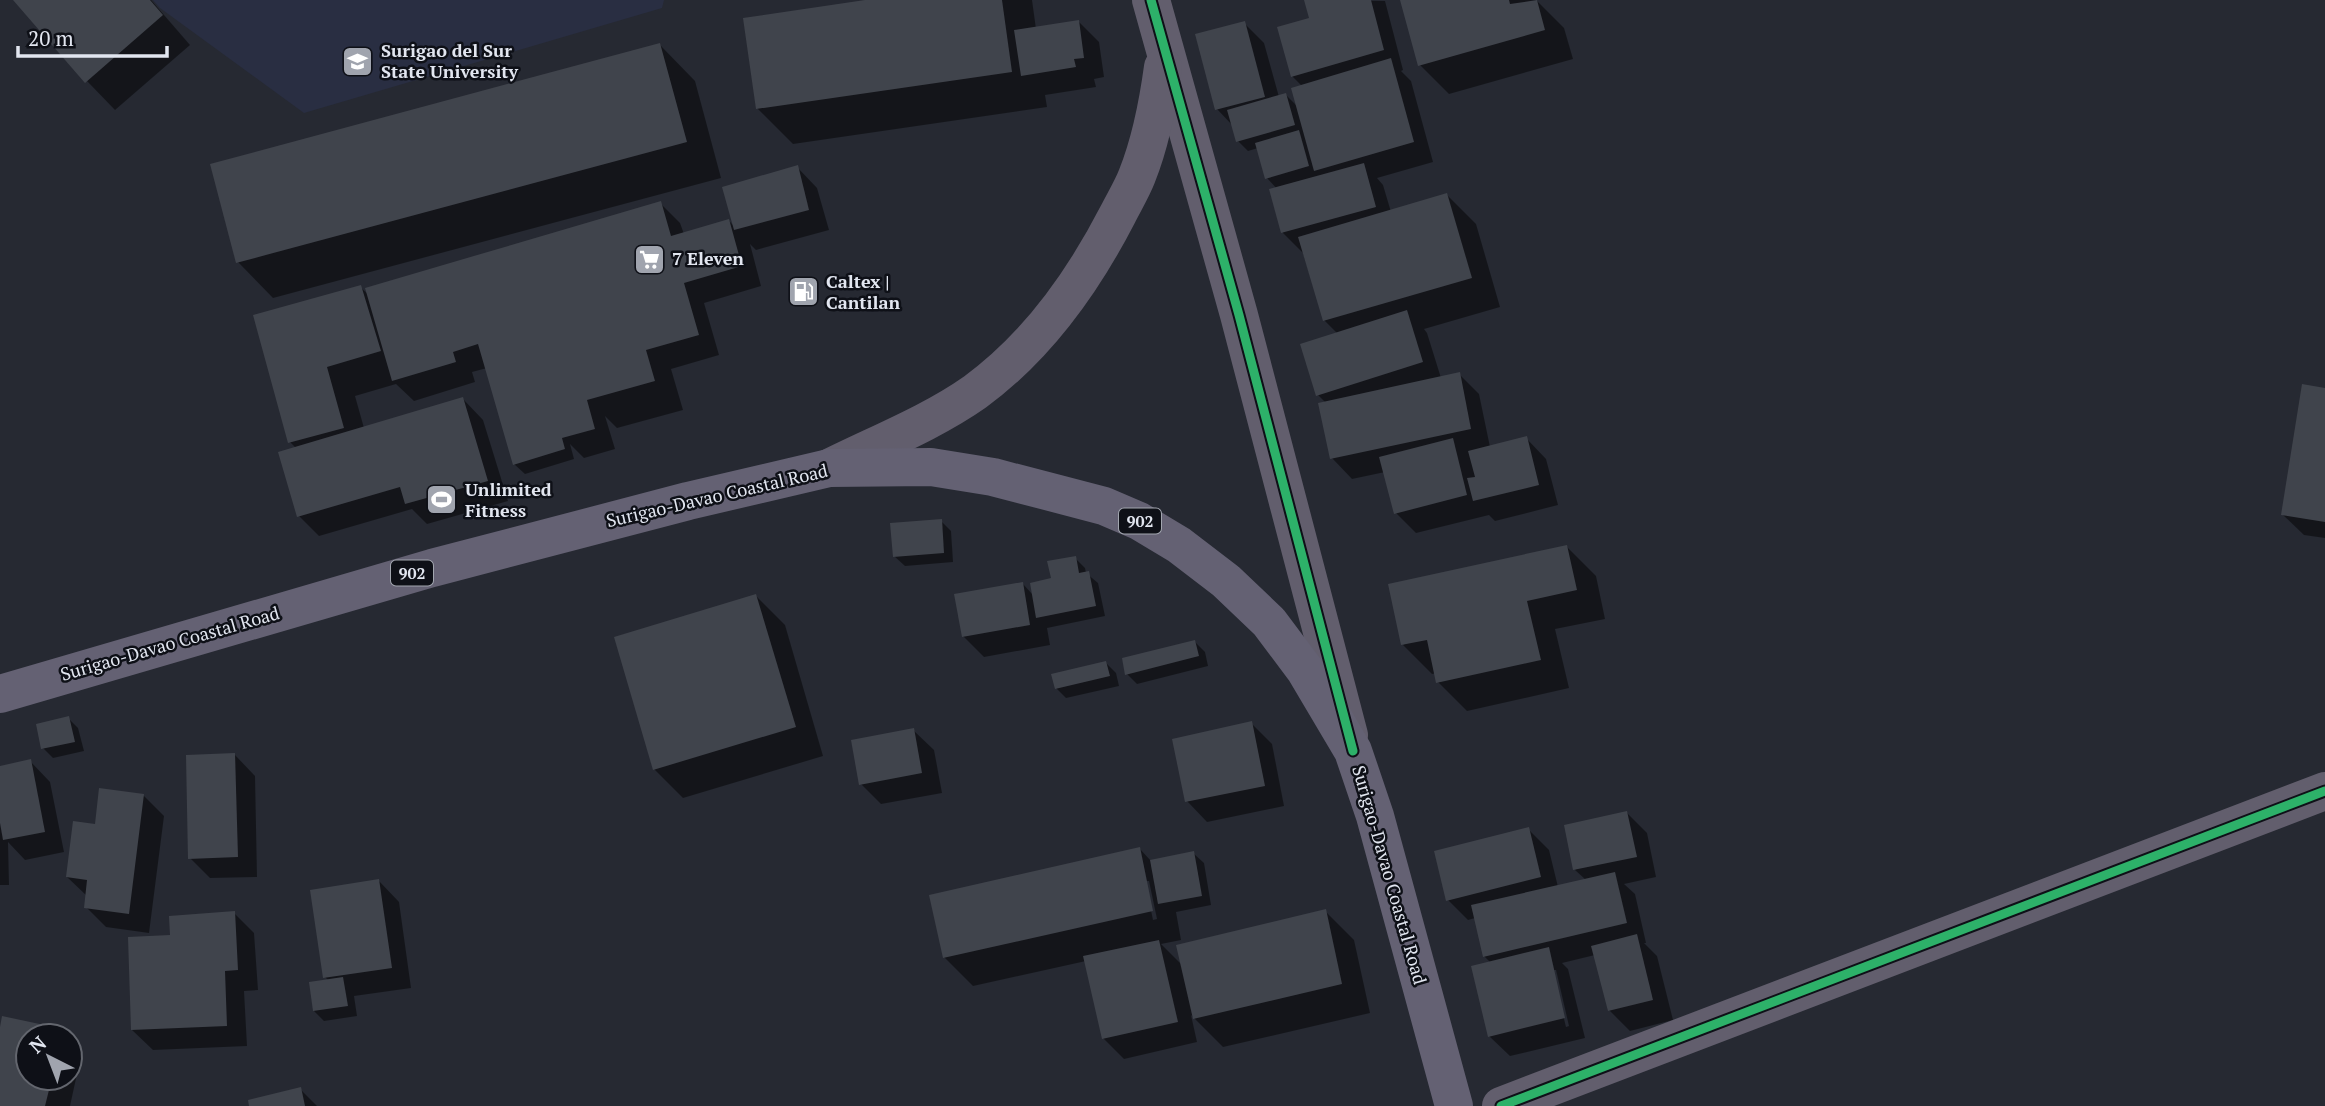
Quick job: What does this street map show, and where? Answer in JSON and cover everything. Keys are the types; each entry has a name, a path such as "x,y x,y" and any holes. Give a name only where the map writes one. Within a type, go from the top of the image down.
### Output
{"highway":[{"name":"Surigao-Davao Coastal Road","path":"0,694 432,568 688,501 828,468 931,467 1053,491 1139,520 1179,545 1226,580 1269,622 1305,670 1353,751 1375,816 1454,1106"}],"street":[{"path":"1151,0 1239,315 1353,751"},
{"path":"828,468 929,419 974,392 1017,358 1049,322 1078,284 1137,177 1156,118 1165,51"},
{"path":"1501,1106 2325,791"}],"shaded area":[{"name":"Surigao del Sur State University","path":"153,0 664,0 662,8 304,113 160,8"}],"building":[{"path":"13,0 150,0 163,15 85,83"},
{"path":"865,0 1002,0 1012,72 756,109 743,18"},
{"path":"1304,0 1371,0 1384,50 1291,77 1277,27 1309,18"},
{"path":"1400,0 1509,0 1510,4 1537,0 1545,30 1418,66"},
{"path":"1079,20 1084,58 1074,59 1076,67 1021,76 1014,30"},
{"path":"1245,21 1265,97 1215,110 1195,34"},
{"path":"660,43 687,142 236,263 210,164"},
{"path":"1391,58 1414,142 1314,171 1291,88"},
{"path":"1286,93 1295,125 1236,142 1227,110"},
{"path":"1299,130 1309,166 1265,179 1255,143"},
{"path":"1364,163 1376,207 1281,233 1269,189"},
{"path":"798,165 809,210 734,230 722,187"},
{"path":"1447,193 1472,278 1323,321 1298,237"},
{"path":"661,201 671,236 729,219 742,266 684,283 699,335 646,350 655,381 587,400 595,429 562,438 565,449 513,465 478,344 453,352 456,362 392,381 365,288"},
{"path":"361,285 381,351 327,367 344,428 288,443 253,315"},
{"path":"1407,310 1423,362 1316,396 1300,344"},
{"path":"1460,372 1471,429 1330,459 1318,403"},
{"path":"2302,384 2325,388 2325,522 2281,515"},
{"path":"463,397 488,481 405,504 400,487 297,517 278,452"},
{"path":"1527,436 1539,485 1473,501 1467,478 1475,477 1468,451"},
{"path":"1453,438 1467,495 1394,514 1379,457"},
{"path":"942,519 944,553 893,557 890,523"},
{"path":"1567,545 1577,590 1527,601 1541,660 1436,683 1427,640 1401,645 1388,584"},
{"path":"1076,556 1079,573 1089,571 1096,606 1036,618 1030,583 1051,578 1047,561"},
{"path":"1023,582 1030,625 962,637 954,594"},
{"path":"756,594 796,727 653,770 614,637"},
{"path":"1195,640 1199,656 1125,675 1122,658"},
{"path":"1106,661 1110,676 1055,689 1051,674"},
{"path":"69,716 75,742 41,749 36,724"},
{"path":"1252,721 1265,786 1185,802 1172,739"},
{"path":"914,728 922,773 859,785 851,740"},
{"path":"235,753 238,857 188,859 186,755"},
{"path":"31,759 45,832 3,840 0,823 0,766"},
{"path":"99,788 144,794 129,914 84,908 87,880 66,877 73,821 95,824"},
{"path":"1627,811 1637,857 1573,870 1564,825"},
{"path":"1529,827 1541,877 1446,901 1434,851"},
{"path":"1140,847 1153,911 943,958 929,895"},
{"path":"1194,851 1202,896 1158,904 1150,860"},
{"path":"1615,872 1627,923 1483,957 1471,905"},
{"path":"379,879 392,968 323,978 310,890"},
{"path":"1326,909 1342,984 1193,1019 1176,945"},
{"path":"235,911 238,970 225,971 227,1026 131,1030 128,937 170,935 169,916"},
{"path":"1637,934 1653,1000 1608,1011 1591,946"},
{"path":"1159,940 1178,1022 1102,1039 1083,956"},
{"path":"1549,947 1565,1018 1488,1037 1471,966"},
{"path":"343,977 348,1006 313,1011 309,982"},
{"path":"2,1016 30,1022 14,1022 14,1092 48,1092 45,1106 0,1106"},
{"path":"301,1087 305,1106 249,1106 248,1100"}],"cycle path":[{"path":"1151,0 1239,315 1353,751"},
{"path":"1501,1106 2325,791"}],"place":[{"name":"Surigao del Sur State University","path":"358,61"},
{"name":"7 Eleven","path":"649,259"},
{"name":"Caltex | Cantilan","path":"803,292"},
{"name":"Unlimited Fitness","path":"442,500"}]}
